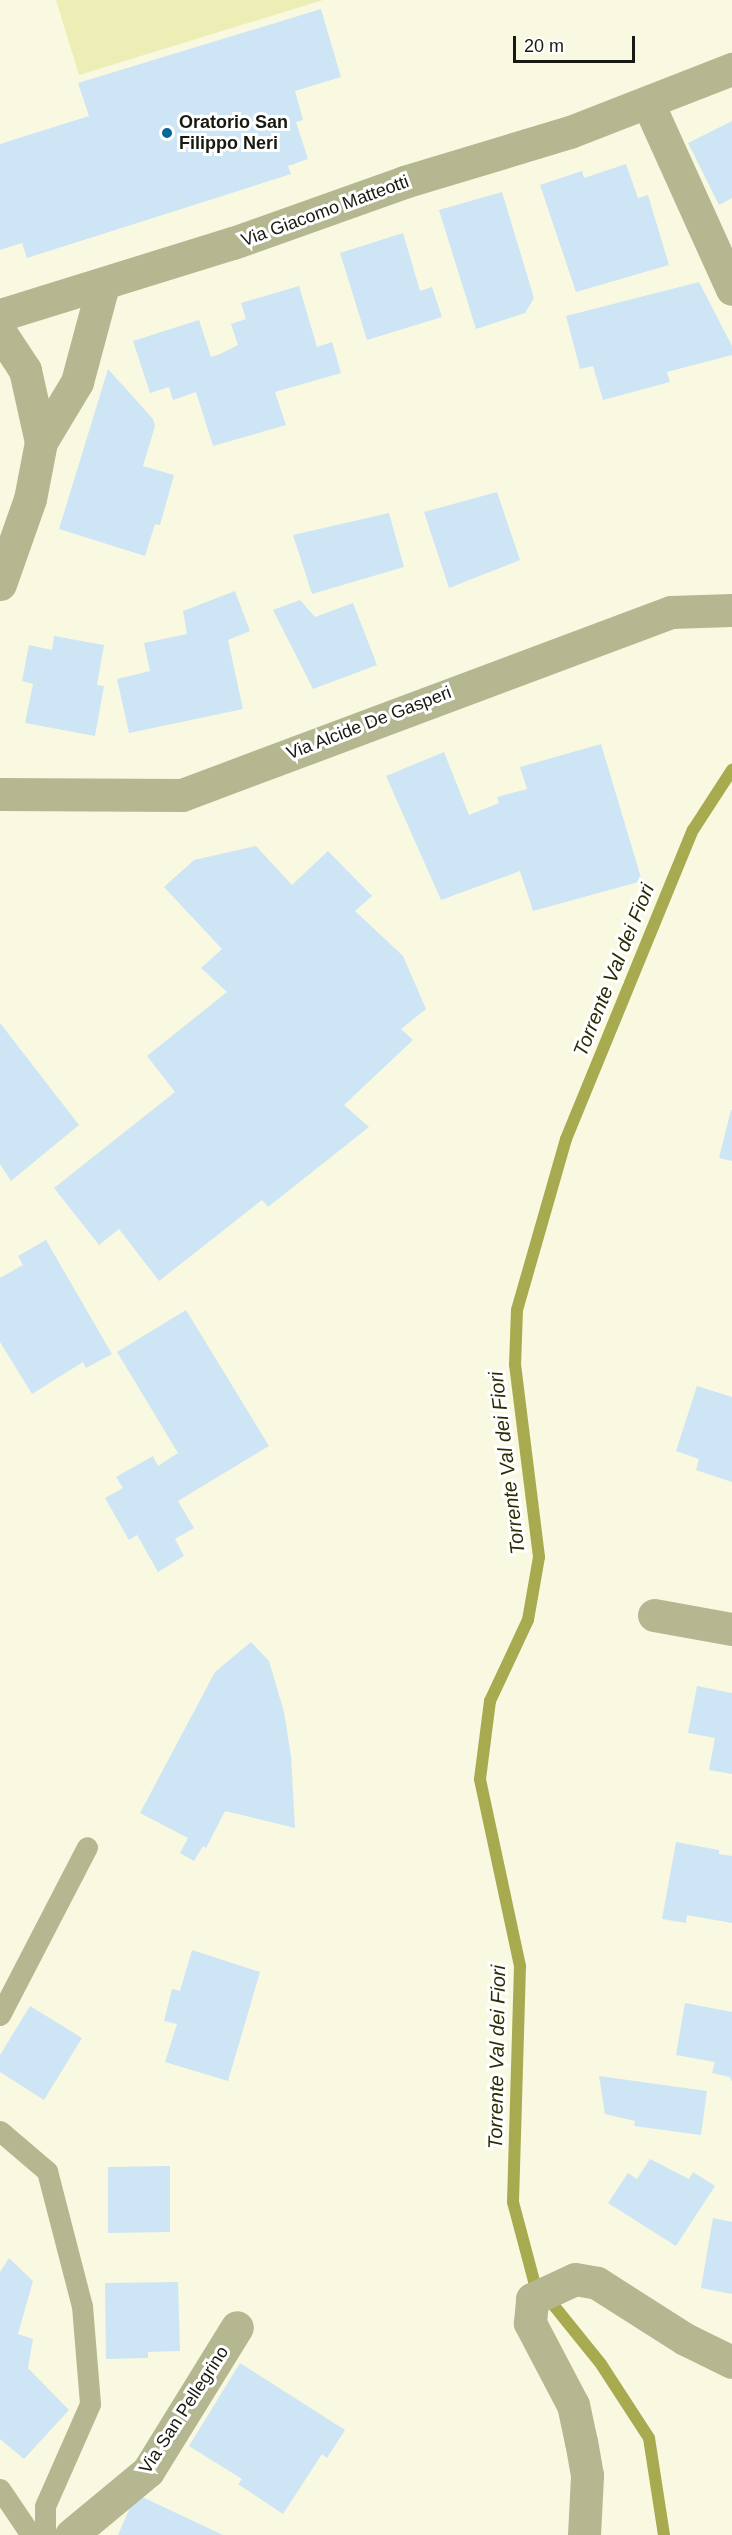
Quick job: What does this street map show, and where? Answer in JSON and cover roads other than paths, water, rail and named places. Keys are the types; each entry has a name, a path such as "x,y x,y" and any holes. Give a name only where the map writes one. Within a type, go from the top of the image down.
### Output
{"street":[{"name":"Via Giacomo Matteotti","path":"0,315 103,285 404,182 570,132 732,69"},
{"path":"648,103 732,288"},
{"path":"0,584 30,499 41,442 77,382 103,285"},
{"path":"0,332 25,370 41,442"},
{"name":"Via Alcide De Gasperi","path":"0,794 182,795 671,612 732,610"},
{"path":"654,1615 732,1629"},
{"path":"584,2535 587,2475 573,2405 530,2323 544,2292 575,2279 597,2283 685,2339 732,2362"},
{"name":"Via San Pellegrino","path":"71,2535 148,2471 237,2328"}],"lane":[{"path":"0,2015 87,1847"},
{"path":"0,2132 46,2171 82,2306 90,2404 45,2506 45,2535"},
{"path":"0,2489 30,2535"}],"waterway":[{"name":"Torrente Val dei Fiori","path":"664,2535 649,2438 601,2364 534,2281 513,2202 520,1966 480,1779 490,1701 528,1620 539,1557 515,1365 517,1310 566,1139 693,830 732,770"}],"place":[{"name":"Oratorio San Filippo Neri","path":"167,133"}]}
